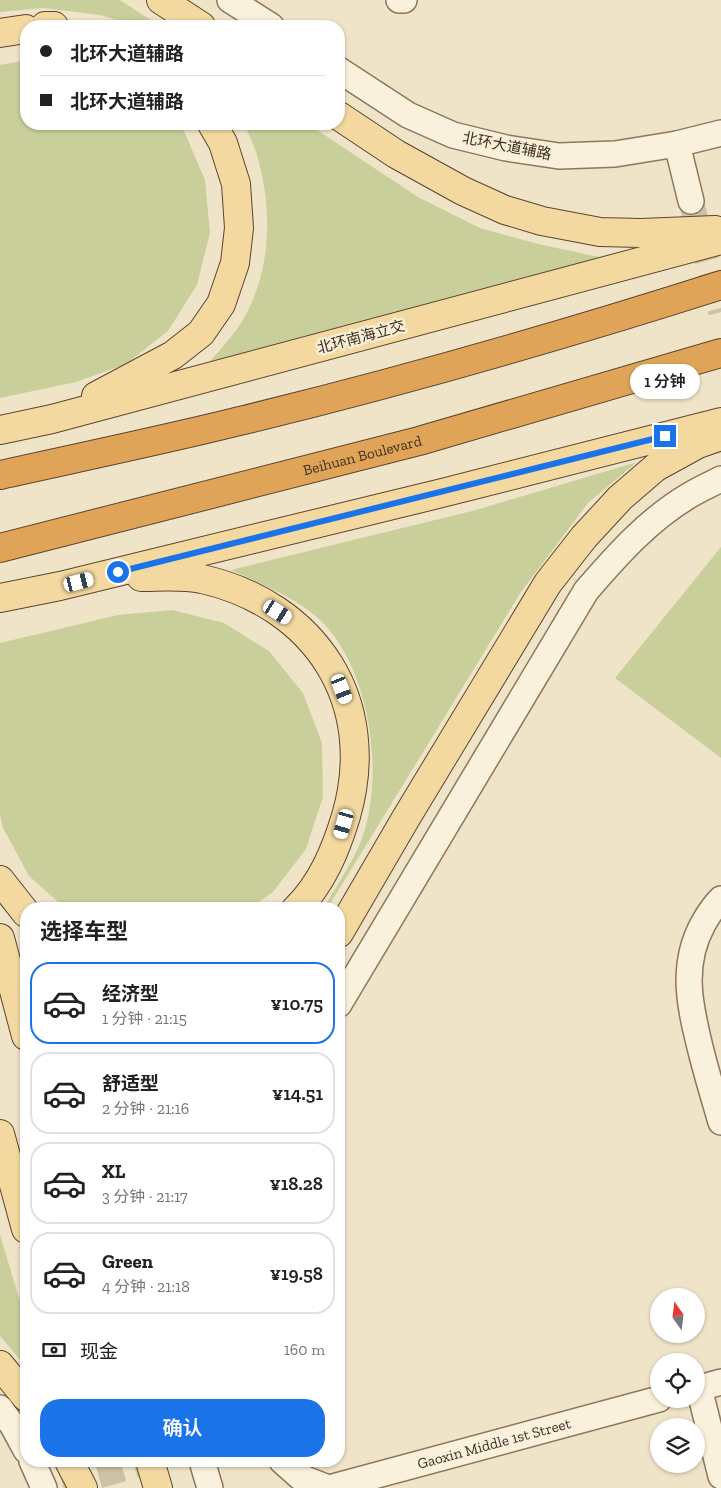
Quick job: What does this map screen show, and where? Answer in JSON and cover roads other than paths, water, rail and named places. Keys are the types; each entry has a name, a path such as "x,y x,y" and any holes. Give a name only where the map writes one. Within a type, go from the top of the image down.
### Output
{"highway":[{"path":"0,475 262,416 628,315 721,285"},
{"name":"Beihuan Boulevard","path":"0,548 419,441 721,353"}],"main road":[{"path":"161,0 192,20"},
{"path":"0,33 20,30"},
{"path":"345,120 396,154 463,191 506,210 542,221 600,232 641,233 721,230"},
{"path":"52,419 173,355 201,334 221,304 235,263 239,228 236,184 223,143 215,130"},
{"name":"北环南海立交","path":"0,430 52,419 721,240"},
{"path":"0,598 60,586 721,422"},
{"path":"345,923 411,809 548,583 584,537 620,498 656,466 698,444 721,436"},
{"path":"60,586 122,578 168,576 200,579 233,588 264,602 292,621 318,647 336,674 348,705 355,737 355,771 349,806 339,842 321,878 302,902"},
{"path":"0,880 20,905"},
{"path":"0,938 20,1013"},
{"path":"0,1134 20,1206"},
{"path":"0,1365 20,1390"},
{"path":"93,1467 98,1488"},
{"path":"152,1467 158,1488"},
{"path":"169,1467 172,1488"}],"street":[{"path":"230,0 262,20"},
{"path":"399,0 404,0"},
{"name":"北环大道辅路","path":"345,74 408,114 453,135 506,148 560,156 615,154 677,144 721,133"},
{"path":"677,144 692,201"},
{"path":"345,994 586,590 618,554 653,521 690,495 721,479"},
{"path":"721,899 698,933 691,956 689,976 692,1013 721,1122"},
{"path":"705,1386 721,1476"},
{"name":"Gaoxin Middle 1st Street","path":"328,1488 650,1401"},
{"path":"0,1408 20,1439"},
{"path":"41,1467 62,1482"},
{"path":"204,1467 210,1488"},
{"path":"289,1467 300,1477 328,1488"}],"tunnel":[{"path":"691,201 721,312"},
{"path":"63,1486 130,1467"}]}
